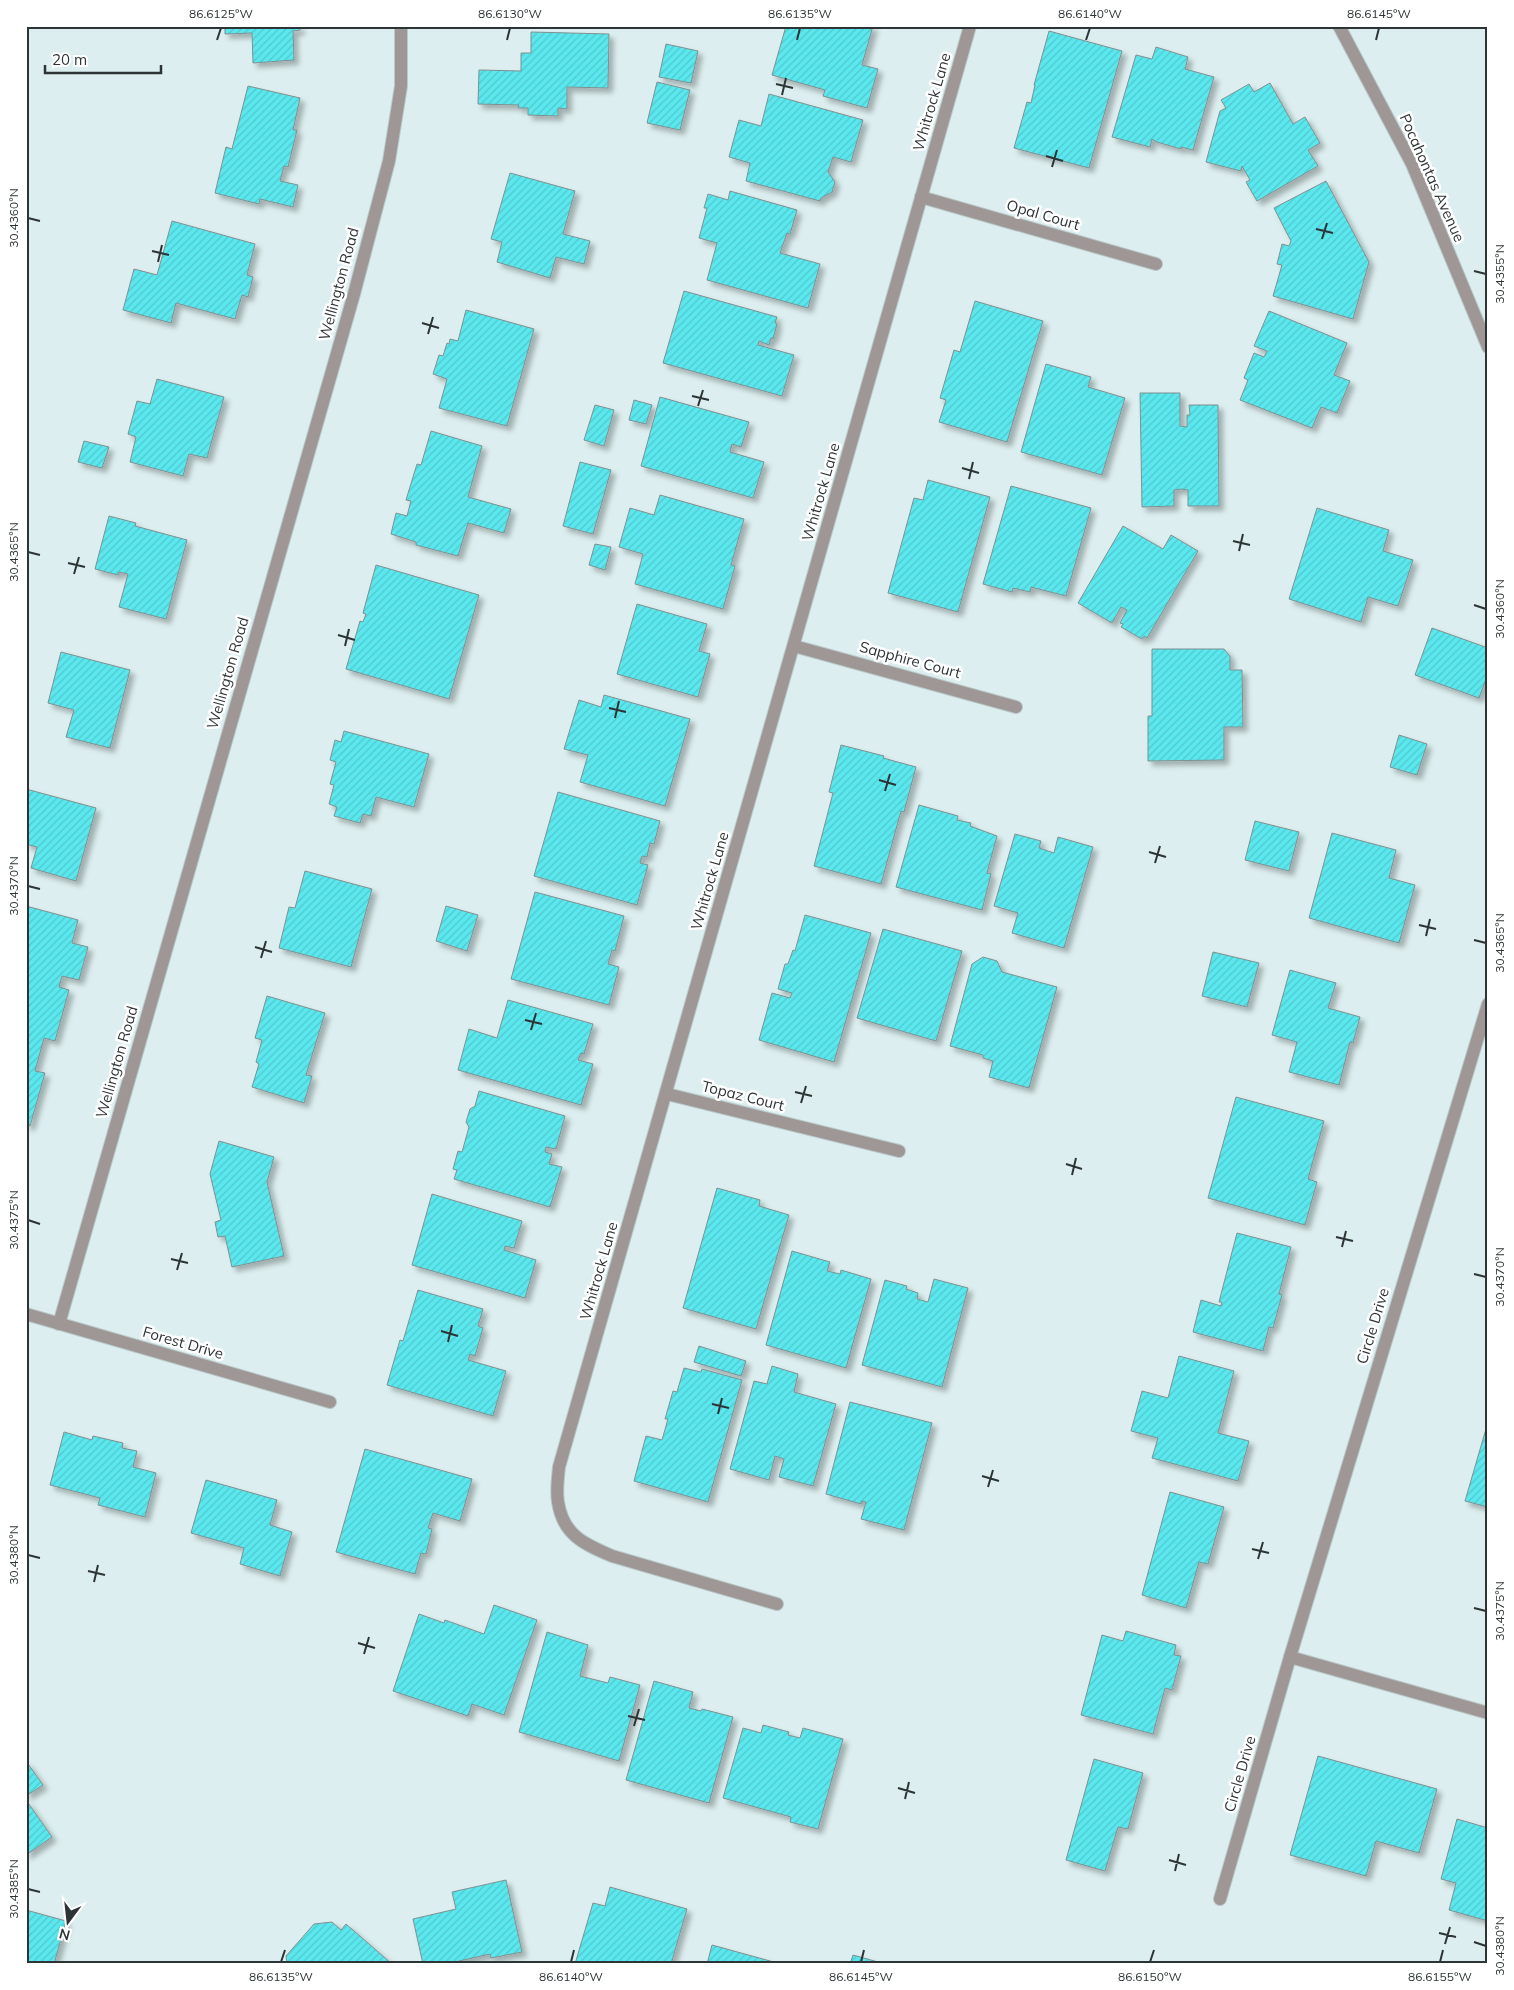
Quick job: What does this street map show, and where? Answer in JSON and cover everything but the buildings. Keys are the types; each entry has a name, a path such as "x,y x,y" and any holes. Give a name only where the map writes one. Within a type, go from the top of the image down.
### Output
{"street":[{"name":"Wellington Road","path":"59,1324 354,294 387,170 401,86 401,26"},
{"name":"Whitrock Lane","path":"777,1604 612,1556 590,1547 567,1529 557,1502 559,1467 667,1094 970,26"},
{"name":"Pocahontas Avenue","path":"1339,26 1412,164 1488,347"},
{"name":"Opal Court","path":"921,197 1156,264"},
{"name":"Sapphire Court","path":"794,646 1016,707"},
{"name":"Circle Drive","path":"1220,1899 1290,1657 1488,1004"},
{"name":"Topaz Court","path":"667,1094 899,1151"},
{"name":"Forest Drive","path":"26,1314 330,1402"},
{"path":"1290,1657 1488,1713"}]}
